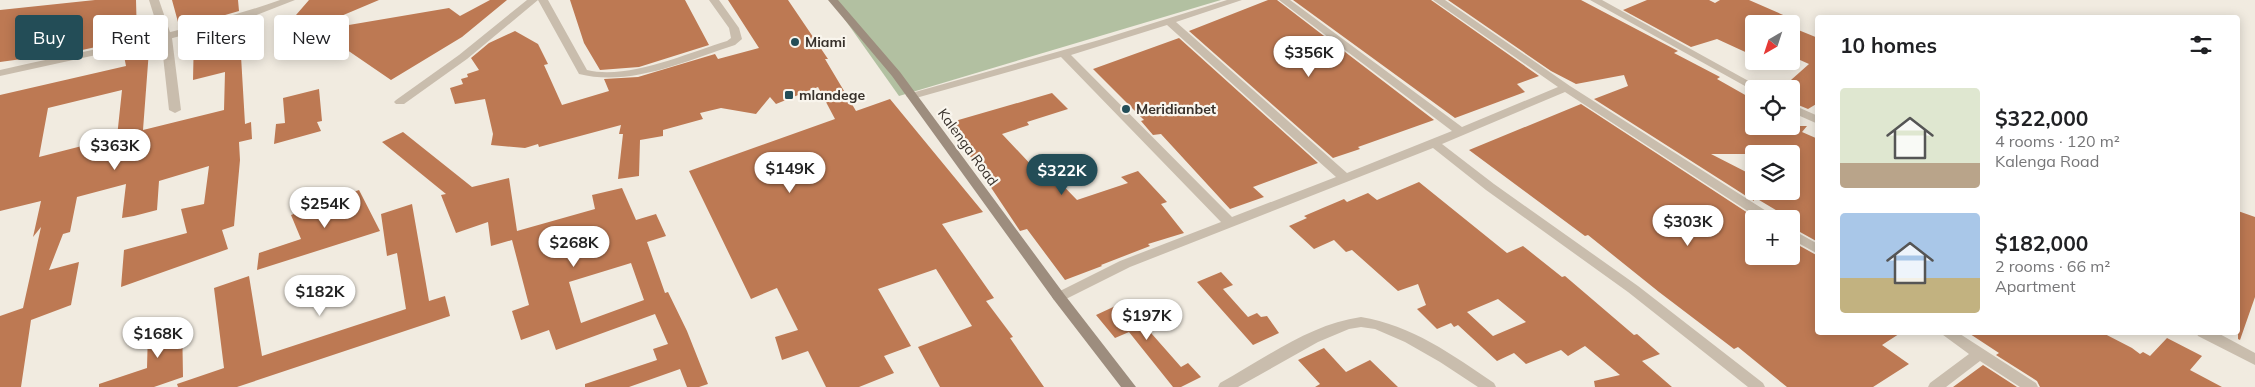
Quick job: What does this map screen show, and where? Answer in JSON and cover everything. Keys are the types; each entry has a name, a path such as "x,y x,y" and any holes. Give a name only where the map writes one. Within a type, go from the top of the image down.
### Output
{"main road":[{"name":"Kalenga Road","path":"833,0 912,96 1059,297 1129,387"}],"street":[{"path":"154,0 158,15"},
{"path":"168,36 250,14 290,0"},
{"path":"400,102 463,57 533,0"},
{"path":"543,0 583,72 591,76 604,77 675,60 731,43 737,39 734,28 714,0"},
{"path":"912,96 1170,22 1237,0"},
{"path":"1284,0 1461,132"},
{"path":"1438,0 1566,88 1755,210"},
{"path":"1595,0 1745,82"},
{"path":"1170,22 1344,177"},
{"path":"0,72 93,52"},
{"path":"1063,53 1231,224"},
{"path":"168,59 175,110"},
{"path":"1059,297 1125,264 1434,143 1566,88"},
{"path":"1800,112 1815,119"},
{"path":"1434,143 1490,187 1633,289 1758,387"},
{"path":"1800,239 1815,248"},
{"path":"1225,387 1321,335 1346,325 1361,322 1395,331 1489,387"},
{"path":"1950,335 2031,387"},
{"path":"2209,335 2255,360"},
{"path":"1935,387 1979,354"}],"green space":[{"path":"831,0 1221,0 899,96"}],"building":[{"path":"95,0 136,0 136,15 93,15 93,48 83,50 83,15 15,15 15,60 0,62 0,10"},
{"path":"172,0 238,0 239,11 225,15 178,15 178,22"},
{"path":"309,0 379,0 343,15 296,15"},
{"path":"490,0 507,0 462,37 391,80 349,51 349,25 449,8 460,16"},
{"path":"570,0 685,0 709,45 639,67 600,70 584,43"},
{"path":"728,0 788,0 828,59 825,59 856,111 890,99 983,212 942,224 994,298 986,301 1013,337 1010,338 1044,387 940,387 918,347 972,326 936,269 878,289 911,346 884,356 894,373 859,387 826,387 808,351 782,360 775,337 798,330 777,288 751,299 689,171 835,119 818,87 776,104 770,97 756,114 721,108 700,113 703,119 663,130 663,136 640,140 639,176 618,179 623,134 619,134 621,125 539,147 538,144 525,148 491,145 493,134 485,99 455,104 450,88 463,84 461,79 468,77 467,74 479,70 471,58 489,43 515,31 538,44 548,64 544,65 562,105 609,91 604,79 638,77 715,54 718,59 759,48"},
{"path":"1268,0 1277,0 1434,120 1333,158 1189,31"},
{"path":"1293,0 1431,0 1539,76 1517,84 1525,92 1455,118"},
{"path":"1448,0 1581,0 1678,51 1674,53 1720,77 1717,79 1745,95 1745,135 1800,135 1800,126 1807,126 1802,132 1815,138 1815,240 1800,232 1800,210 1776,210 1759,200 1800,200 1800,145 1745,145 1745,154 1711,154 1745,171 1745,195 1594,99 1628,86 1624,75 1576,84 1551,71"},
{"path":"1647,0 1709,0 1715,3 1720,0 1749,0 1783,15 1745,15 1745,52 1717,39 1691,47 1623,10"},
{"path":"1800,31 1815,37 1815,105 1808,109 1800,106 1800,80 1791,80 1809,64 1800,60"},
{"path":"1179,38 1318,163 1253,187 1264,197 1230,209 1161,134 1153,135 1141,121 1144,120 1093,69"},
{"path":"125,60 148,60 143,130 224,110 225,72 193,80 193,60 241,60 245,124 251,122 252,139 239,142 240,160 234,226 222,230 228,249 121,287 124,250 187,233 181,209 204,204 209,166 159,181 157,210 134,216 122,218 126,184 77,197 70,232 63,234 49,270 79,262 71,305 31,320 21,387 0,387 0,316 23,308 41,227 33,237 41,201 0,211 0,95 126,66","holes":["122,90 117,137 39,157 48,108"]},
{"path":"319,89 322,121 317,122 321,131 274,144 276,124 285,123 283,98"},
{"path":"1052,93 1068,109 1027,122 1029,125 1002,134 1035,169 1044,166 1077,200 1128,183 1121,177 1138,171 1167,202 1161,204 1184,233 1148,244 1150,246 1065,280 1027,229 1020,231 948,123"},
{"path":"1581,104 1745,211 1745,265 1800,265 1800,246 1815,254 1815,335 1897,335 1882,345 1909,364 1873,387 1787,387 1738,347 1734,349 1588,235 1585,236 1469,150"},
{"path":"403,132 472,187 509,178 517,231 595,209 592,195 622,188 636,220 656,214 666,236 647,242 665,293 668,292 687,331 708,384 699,387 687,387 680,369 629,387 585,387 585,384 657,360 653,349 668,344 655,314 556,350 549,330 521,340 512,311 529,305 512,240 491,246 488,222 456,233 441,195 446,194 382,142","holes":["631,263 644,300 581,323 569,282"]},
{"path":"1419,182 1507,253 1523,246 1562,277 1565,276 1634,335 1637,334 1660,354 1642,361 1672,387 1595,387 1594,381 1620,375 1585,346 1568,356 1561,350 1526,364 1514,353 1497,361 1458,325 1454,327 1451,323 1437,329 1417,309 1426,305 1418,284 1398,291 1352,250 1346,252 1334,240 1314,249 1289,226 1307,218 1304,216 1344,199 1347,202 1368,193 1377,200","holes":["1498,299 1526,322 1493,336 1467,312"]},
{"path":"359,190 380,231 257,270 259,253 301,239 291,215"},
{"path":"412,204 429,301 445,296 450,316 237,387 178,387 177,384 224,368 214,288 249,276 262,356 406,309 397,253 387,256 381,214"},
{"path":"2240,212 2255,217 2255,297 2240,340 2238,335 2240,335"},
{"path":"1221,272 1233,285 1223,289 1248,317 1257,313 1261,317 1267,316 1279,333 1253,345 1197,282"},
{"path":"1124,302 1131,309 1143,304 1157,319 1144,325 1181,367 1188,363 1201,377 1181,387 1173,387 1129,332 1115,338 1096,315"},
{"path":"182,319 183,377 154,387 99,387 99,384 147,368 148,330"},
{"path":"1972,335 2107,335 2140,354 2143,352 2150,356 2167,338 2202,356 2190,370 2222,387 2040,387 2037,381 1996,355 1999,353"},
{"path":"1324,348 1346,372 1370,360 1398,387 1315,387 1320,384 1298,360"},
{"path":"1983,365 2017,387 1953,387"}],"place":[{"name":"Miami","path":"795,42"},
{"name":"mlandege","path":"789,95"},
{"name":"Meridianbet","path":"1126,109"}]}
